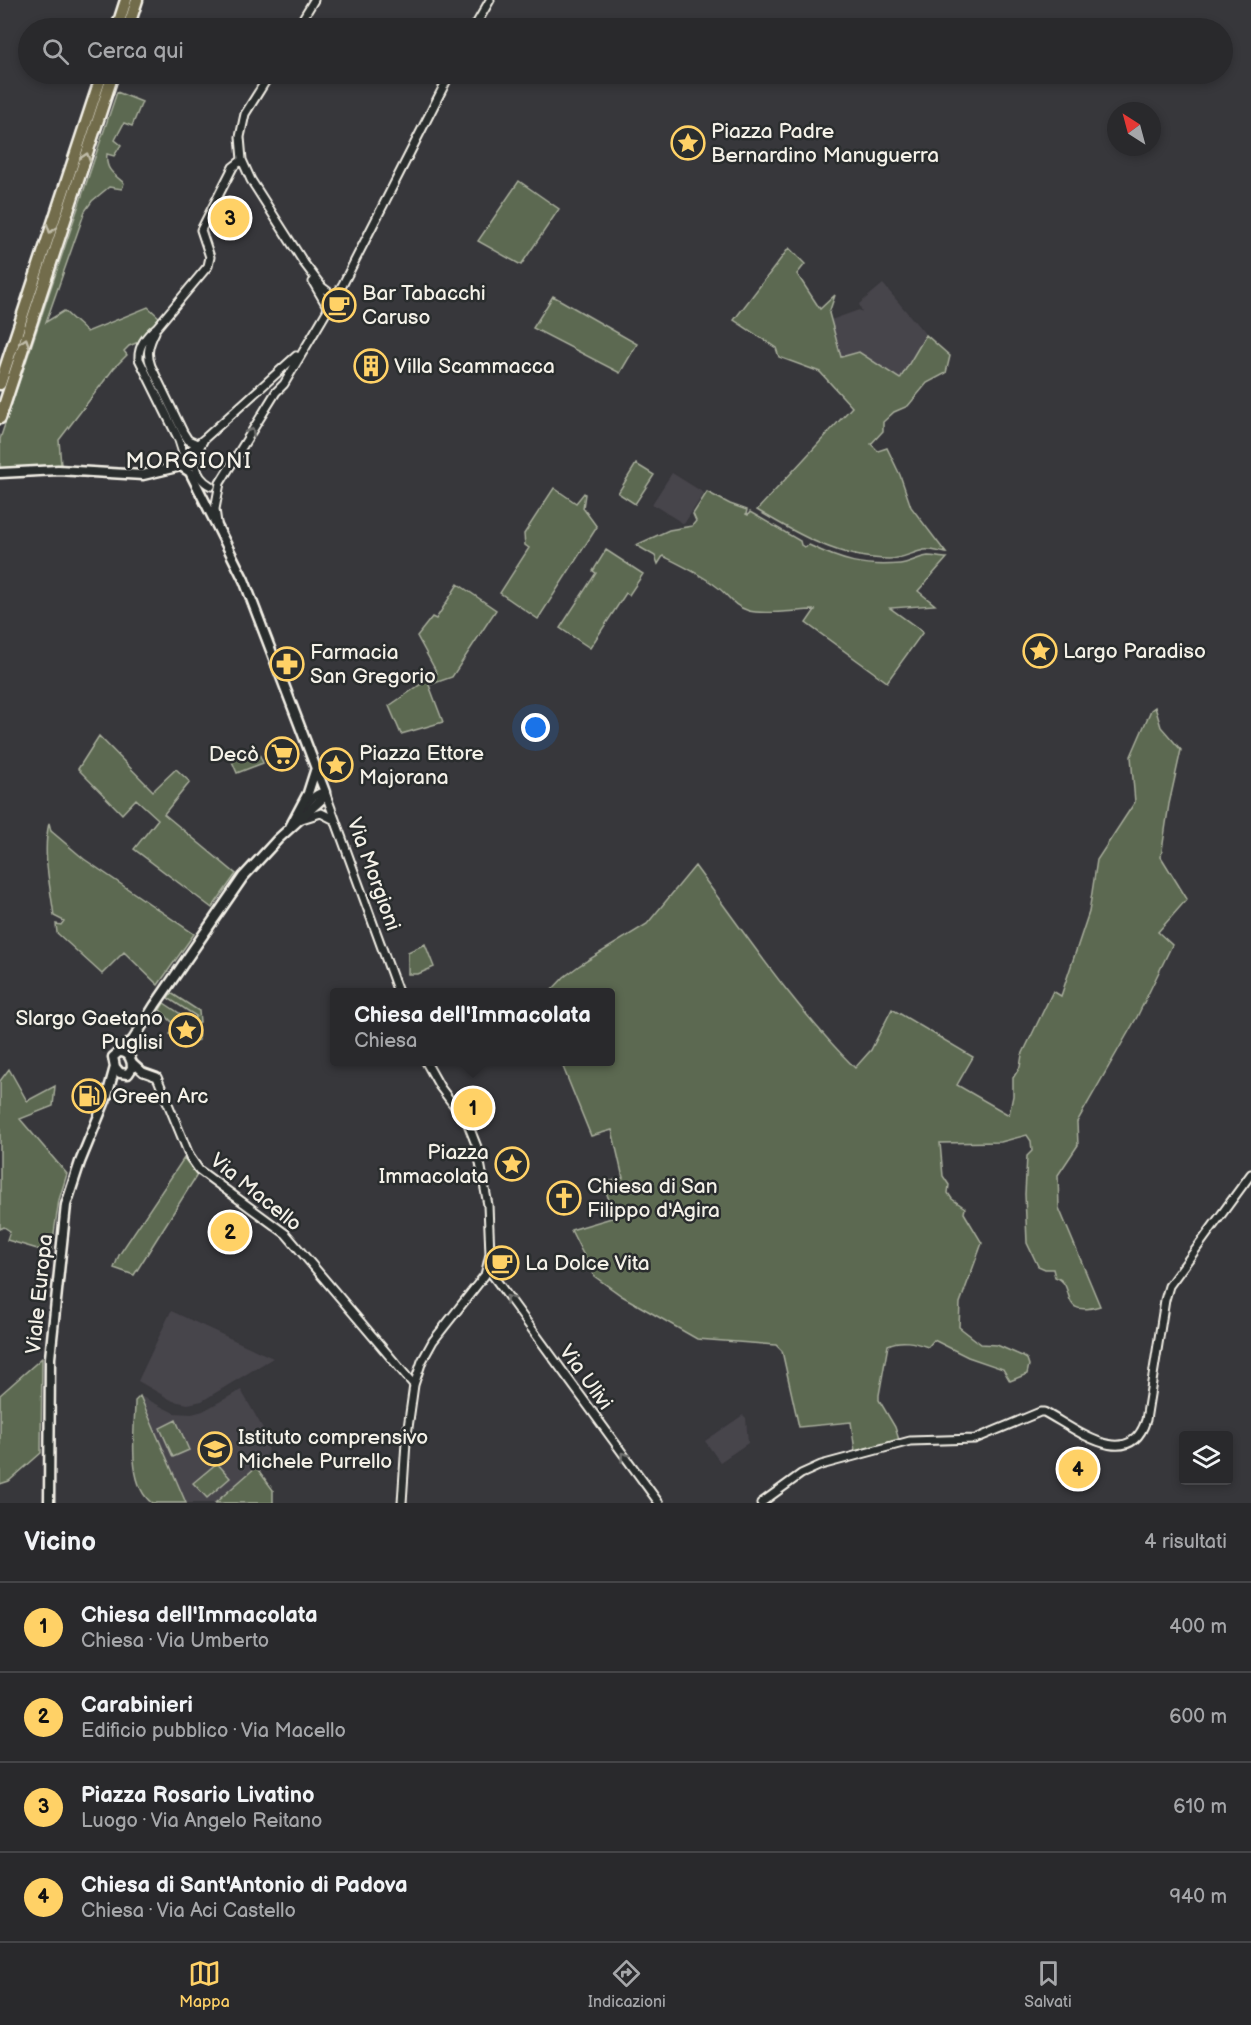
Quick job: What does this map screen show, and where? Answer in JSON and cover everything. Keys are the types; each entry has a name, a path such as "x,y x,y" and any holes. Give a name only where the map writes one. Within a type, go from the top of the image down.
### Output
{"highway":[{"path":"120,18 126,0"},
{"path":"131,18 137,0"},
{"path":"0,384 99,84"},
{"path":"0,418 111,84"}],"main road":[{"name":"Via Morgioni","path":"165,471 181,466 197,479 238,567 325,792"},
{"path":"0,473 58,470 143,475 165,471"},
{"path":"299,817 316,768"},
{"path":"107,1096 115,1067 113,1057 133,1040 243,877 299,817 322,799 325,792"},
{"path":"107,1096 132,1068 133,1040"},
{"path":"119,1052 127,1053 131,1060"},
{"path":"115,1067 120,1073 127,1074"},
{"name":"Viale Europa","path":"49,1503 51,1336 66,1205 80,1162 107,1096"}],"street":[{"path":"303,18 314,0"},
{"path":"480,18 490,0"},
{"path":"264,84 245,114 240,137 242,160 251,180 304,263 322,287 335,297"},
{"path":"276,392 284,384 335,297 445,84"},
{"path":"184,456 179,440 139,359 139,352 143,342 210,261 201,230 233,167 242,160"},
{"path":"304,263 328,308"},
{"path":"157,327 150,341 148,358 183,432 188,440 197,444"},
{"path":"165,471 204,439 304,348"},
{"path":"217,523 215,509 220,483 276,392 280,382 275,376"},
{"path":"204,439 197,453 197,479 211,486 220,483"},
{"name":"Via Morgioni","path":"325,792 396,988"},
{"path":"299,817 321,813 334,820"},
{"name":"Via Macello","path":"131,1060 143,1072 157,1077 190,1156 199,1170 285,1234 414,1384"},
{"path":"402,1503 406,1442 414,1384 422,1361 433,1341 478,1286 488,1269 490,1254 489,1217 477,1147 468,1124 440,1087 428,1066"},
{"path":"127,1074 143,1072"},
{"path":"761,1503 801,1474 822,1465 910,1441 975,1439 1040,1412 1090,1439 1108,1445 1129,1442 1140,1433 1146,1420 1169,1286 1251,1174"},
{"name":"Via Ulivi","path":"488,1269 659,1503"}],"shaded area":[{"path":"883,284 926,335 900,379 859,352 841,357 831,320 859,310 862,312 859,304"},
{"path":"672,473 704,493 684,524 652,504"},
{"path":"171,1311 273,1358 202,1401 188,1404 173,1401 138,1381"},
{"name":"Istituto comprensivo Michele Purrello","path":"241,1390 269,1439 266,1459 215,1503 186,1503 140,1396 174,1413 192,1414 203,1411"},
{"path":"743,1415 746,1418 748,1443 720,1462 705,1441"}],"green space":[{"path":"117,92 142,102 132,126 124,123 115,140 121,145 114,156 107,154 109,167 113,174 124,183 122,189 109,187 92,201 85,211 46,322 64,311 87,332 148,307 160,318 141,341 124,351 127,355 114,368 59,440 61,465 0,468 0,439"},
{"path":"519,181 559,209 521,265 478,241"},
{"path":"789,248 805,264 797,274 820,309 835,295 829,313 841,357 859,352 900,379 926,335 950,356 946,373 927,383 908,406 894,412 883,422 883,431 871,444 878,451 887,448 900,475 911,507 946,553 924,550 894,559 853,555 820,544 757,510 852,407 820,372 779,357 776,348 734,320"},
{"path":"553,296 637,344 620,373 533,328"},
{"path":"636,464 654,475 635,504 618,493"},
{"path":"554,488 576,503 584,493 583,508 597,527 538,619 500,593 529,548 525,545 524,534"},
{"path":"707,492 747,510 746,514 750,512 800,541 804,547 809,545 853,562 887,565 928,556 947,558 918,591 935,605 890,608 923,632 887,682 806,623 815,610 749,611 738,606 716,586 697,574 663,556 658,564 655,556 636,545 669,530 692,526 696,521 693,514"},
{"path":"606,550 643,574 629,595 626,593 590,648 560,628 596,573 593,571"},
{"path":"458,584 496,610 452,677 429,685 443,722 401,734 389,706 437,673 417,636 432,617 436,619"},
{"path":"1155,707 1161,727 1181,750 1169,804 1161,857 1187,899 1158,932 1172,945 1137,1017 1077,1122 1078,1145 1058,1175 1059,1208 1100,1306 1086,1309 1072,1304 1066,1286 1055,1277 1053,1269 1038,1266 1027,1243 1025,1194 1027,1156 1032,1151 1031,1141 1027,1135 1001,1142 940,1143 943,1176 949,1185 948,1193 952,1199 965,1208 964,1213 982,1243 960,1303 959,1327 981,1344 997,1345 1027,1359 1029,1365 1027,1374 1010,1381 1003,1369 968,1357 934,1340 928,1347 908,1342 893,1343 888,1345 879,1400 895,1427 899,1440 855,1451 851,1422 799,1427 782,1351 776,1345 697,1339 622,1296 594,1276 571,1230 615,1217 603,1183 623,1178 612,1130 591,1136 563,1066 615,1066 615,988 554,988 580,965 647,924 695,866 791,995 855,1068 871,1050 892,1009 973,1057 957,1085 1009,1115 1013,1096 1013,1078 1020,1067 1022,1055 1053,991 1061,996 1089,912 1097,860 1135,802 1131,756 1151,710"},
{"path":"99,736 153,791 176,769 190,782 164,814 236,874 212,908 134,849 158,819 136,799 122,814 78,769"},
{"path":"257,749 263,763 237,773 231,759"},
{"path":"49,823 51,831 84,859 194,934 158,985 124,952 102,974 57,933 56,924 61,925 64,921 54,916 46,858"},
{"path":"425,944 434,967 418,974 408,974 408,952"},
{"path":"171,993 199,1011 200,1022 197,1023 199,1040 177,1045 170,1034 177,1027 160,1010 164,1003 185,1017 181,1023 188,1028 196,1016 168,998"},
{"path":"9,1069 27,1101 55,1086 53,1106 20,1119 67,1174 59,1200 51,1253 7,1240 10,1231 4,1227 0,1229 0,1081"},
{"path":"184,1158 197,1175 134,1275 114,1268 119,1255"},
{"path":"42,1358 41,1453 9,1481 0,1484 0,1395"},
{"path":"140,1396 186,1503 152,1503 138,1483 134,1441 135,1401"},
{"path":"176,1420 189,1450 173,1457 160,1428"},
{"path":"217,1463 230,1478 207,1498 193,1483"},
{"path":"256,1467 273,1490 273,1503 215,1503"}],"place":[{"name":"Piazza Padre Bernardino Manuguerra","path":"688,143"},
{"name":"Piazza Rosario Livatino","path":"230,218"},
{"name":"Bar Tabacchi Caruso","path":"339,305"},
{"name":"Villa Scammacca","path":"371,366"},
{"name":"Largo Paradiso","path":"1040,651"},
{"name":"Farmacia San Gregorio","path":"287,664"},
{"name":"Decò","path":"282,754"},
{"name":"Piazza Ettore Majorana","path":"336,765"},
{"name":"Slargo Gaetano Puglisi","path":"186,1030"},
{"name":"Green Arc","path":"89,1096"},
{"name":"Chiesa dell'Immacolata","path":"473,1108"},
{"name":"Piazza Immacolata","path":"512,1164"},
{"name":"Chiesa di San Filippo d'Agira","path":"564,1198"},
{"name":"Carabinieri","path":"230,1232"},
{"name":"La Dolce Vita","path":"502,1263"},
{"name":"Istituto comprensivo Michele Purrello","path":"215,1449"},
{"name":"Chiesa di Sant'Antonio di Padova","path":"1078,1469"}],"district":[{"name":"MORGIONI","path":"189,460"}]}
